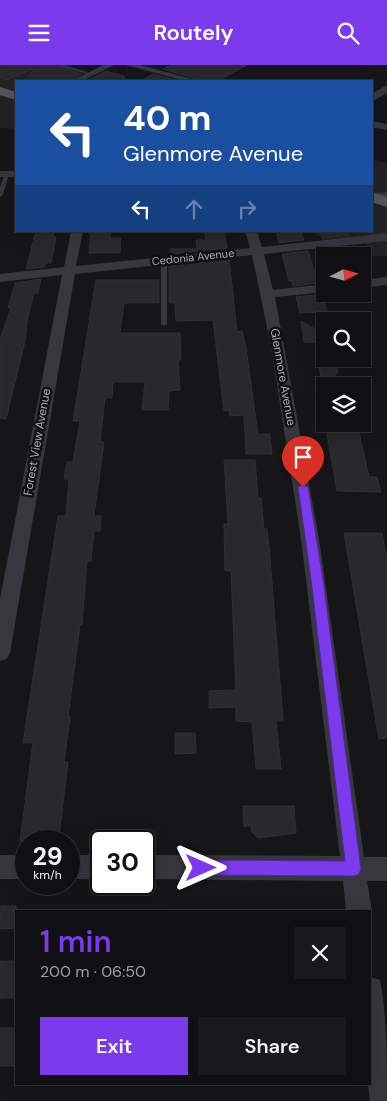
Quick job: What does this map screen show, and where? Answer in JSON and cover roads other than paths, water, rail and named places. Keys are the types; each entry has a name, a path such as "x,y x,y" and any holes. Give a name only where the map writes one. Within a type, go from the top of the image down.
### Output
{"main road":[{"path":"373,198 387,202"}],"street":[{"path":"78,80 110,65"},
{"path":"129,65 192,80"},
{"path":"373,98 387,88"},
{"path":"373,124 387,127"},
{"path":"373,197 387,195"},
{"name":"Forest View Avenue","path":"0,653 69,271 78,232"},
{"name":"Glenmore Avenue","path":"251,232 268,294 301,472 317,579 359,910"},
{"name":"Cedonia Avenue","path":"0,277 387,237"},
{"path":"371,283 387,281"},
{"path":"268,294 316,289"},
{"path":"0,867 15,867"},
{"path":"155,867 387,869"},
{"path":"371,997 385,1101"}],"lane":[{"path":"60,65 92,74"},
{"path":"0,195 8,174"},
{"path":"164,260 164,323"}]}
